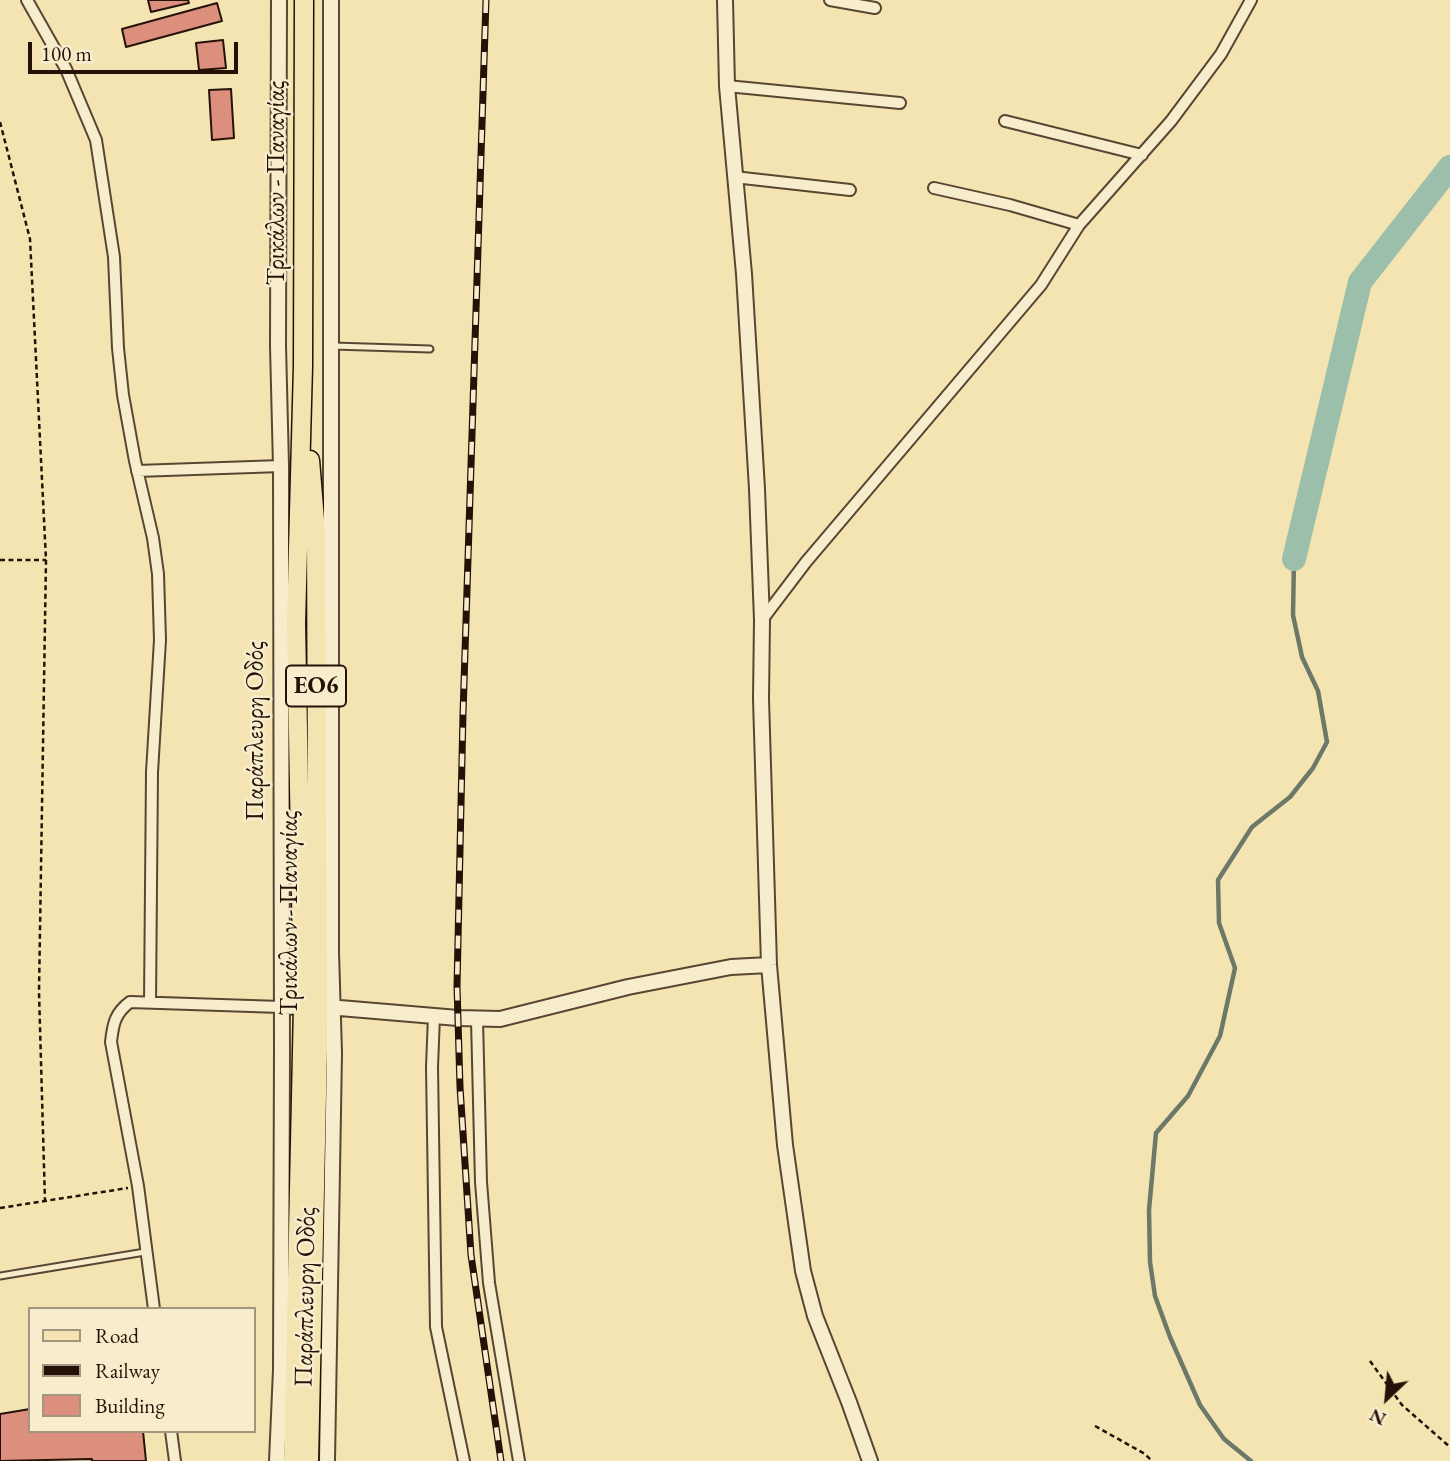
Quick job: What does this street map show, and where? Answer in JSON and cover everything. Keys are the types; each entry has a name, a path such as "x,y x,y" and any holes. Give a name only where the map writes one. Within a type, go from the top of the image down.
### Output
{"main road":[{"name":"Τρικάλων - Παναγίας","path":"304,0 303,366 316,532 318,1049 309,1461"},
{"name":"Τρικάλων - Παναγίας","path":"293,1461 317,1007"}],"street":[{"path":"27,0 66,69 96,140 114,257 123,396 158,574 160,640 152,772 150,1002"},
{"name":"Παράπλευρη Οδός","path":"277,1461 281,1370 279,0"},
{"name":"Παράπλευρη Οδός","path":"327,1461 334,1053 317,1007 329,346 331,0"},
{"path":"725,0 727,86 744,274 762,620 761,698 769,965 785,1145 803,1271 819,1328 870,1461"},
{"path":"830,0 875,8"},
{"path":"762,620 822,542 1041,285 1079,225 1198,87 1221,54 1251,0"},
{"path":"727,86 900,103"},
{"path":"1005,121 1142,155"},
{"path":"734,177 850,190"},
{"path":"934,188 1010,205 1079,225"},
{"path":"137,471 281,466"},
{"path":"154,1307 138,1186 111,1042 113,1023 121,1009 130,1002 317,1007 477,1020 500,1019 628,987 731,967 769,965"},
{"path":"434,1016 432,1067 436,1327 464,1461"},
{"path":"477,1020 479,1146 489,1283 519,1461"},
{"path":"171,1433 175,1461"}],"lane":[{"path":"329,346 430,349"},
{"path":"0,1276 146,1252"}],"path":[{"path":"0,122 30,239 46,559 39,992 45,1202"},
{"path":"0,560 46,559"},
{"path":"0,1208 138,1186"},
{"path":"1370,1361 1402,1405 1450,1447"},
{"path":"1096,1426 1145,1454 1152,1461"}],"building":[{"path":"148,0 188,0 189,3 151,12"},
{"path":"217,3 222,21 126,47 122,29"},
{"path":"223,40 226,68 199,70 196,43"},
{"path":"231,89 234,138 212,140 209,90"},
{"path":"28,1409 28,1433 143,1433 146,1461 0,1461 0,1414"}],"waterway":[{"path":"1294,559 1360,282 1450,167"},
{"path":"1251,1461 1224,1439 1200,1405 1170,1337 1155,1296 1150,1262 1149,1210 1156,1133 1188,1096 1220,1036 1235,968 1219,923 1218,880 1252,827 1290,797 1313,768 1327,742 1318,691 1302,657 1293,615 1294,559"}],"railway":[{"path":"486,0 457,986 460,1087 471,1255 501,1461"}]}
